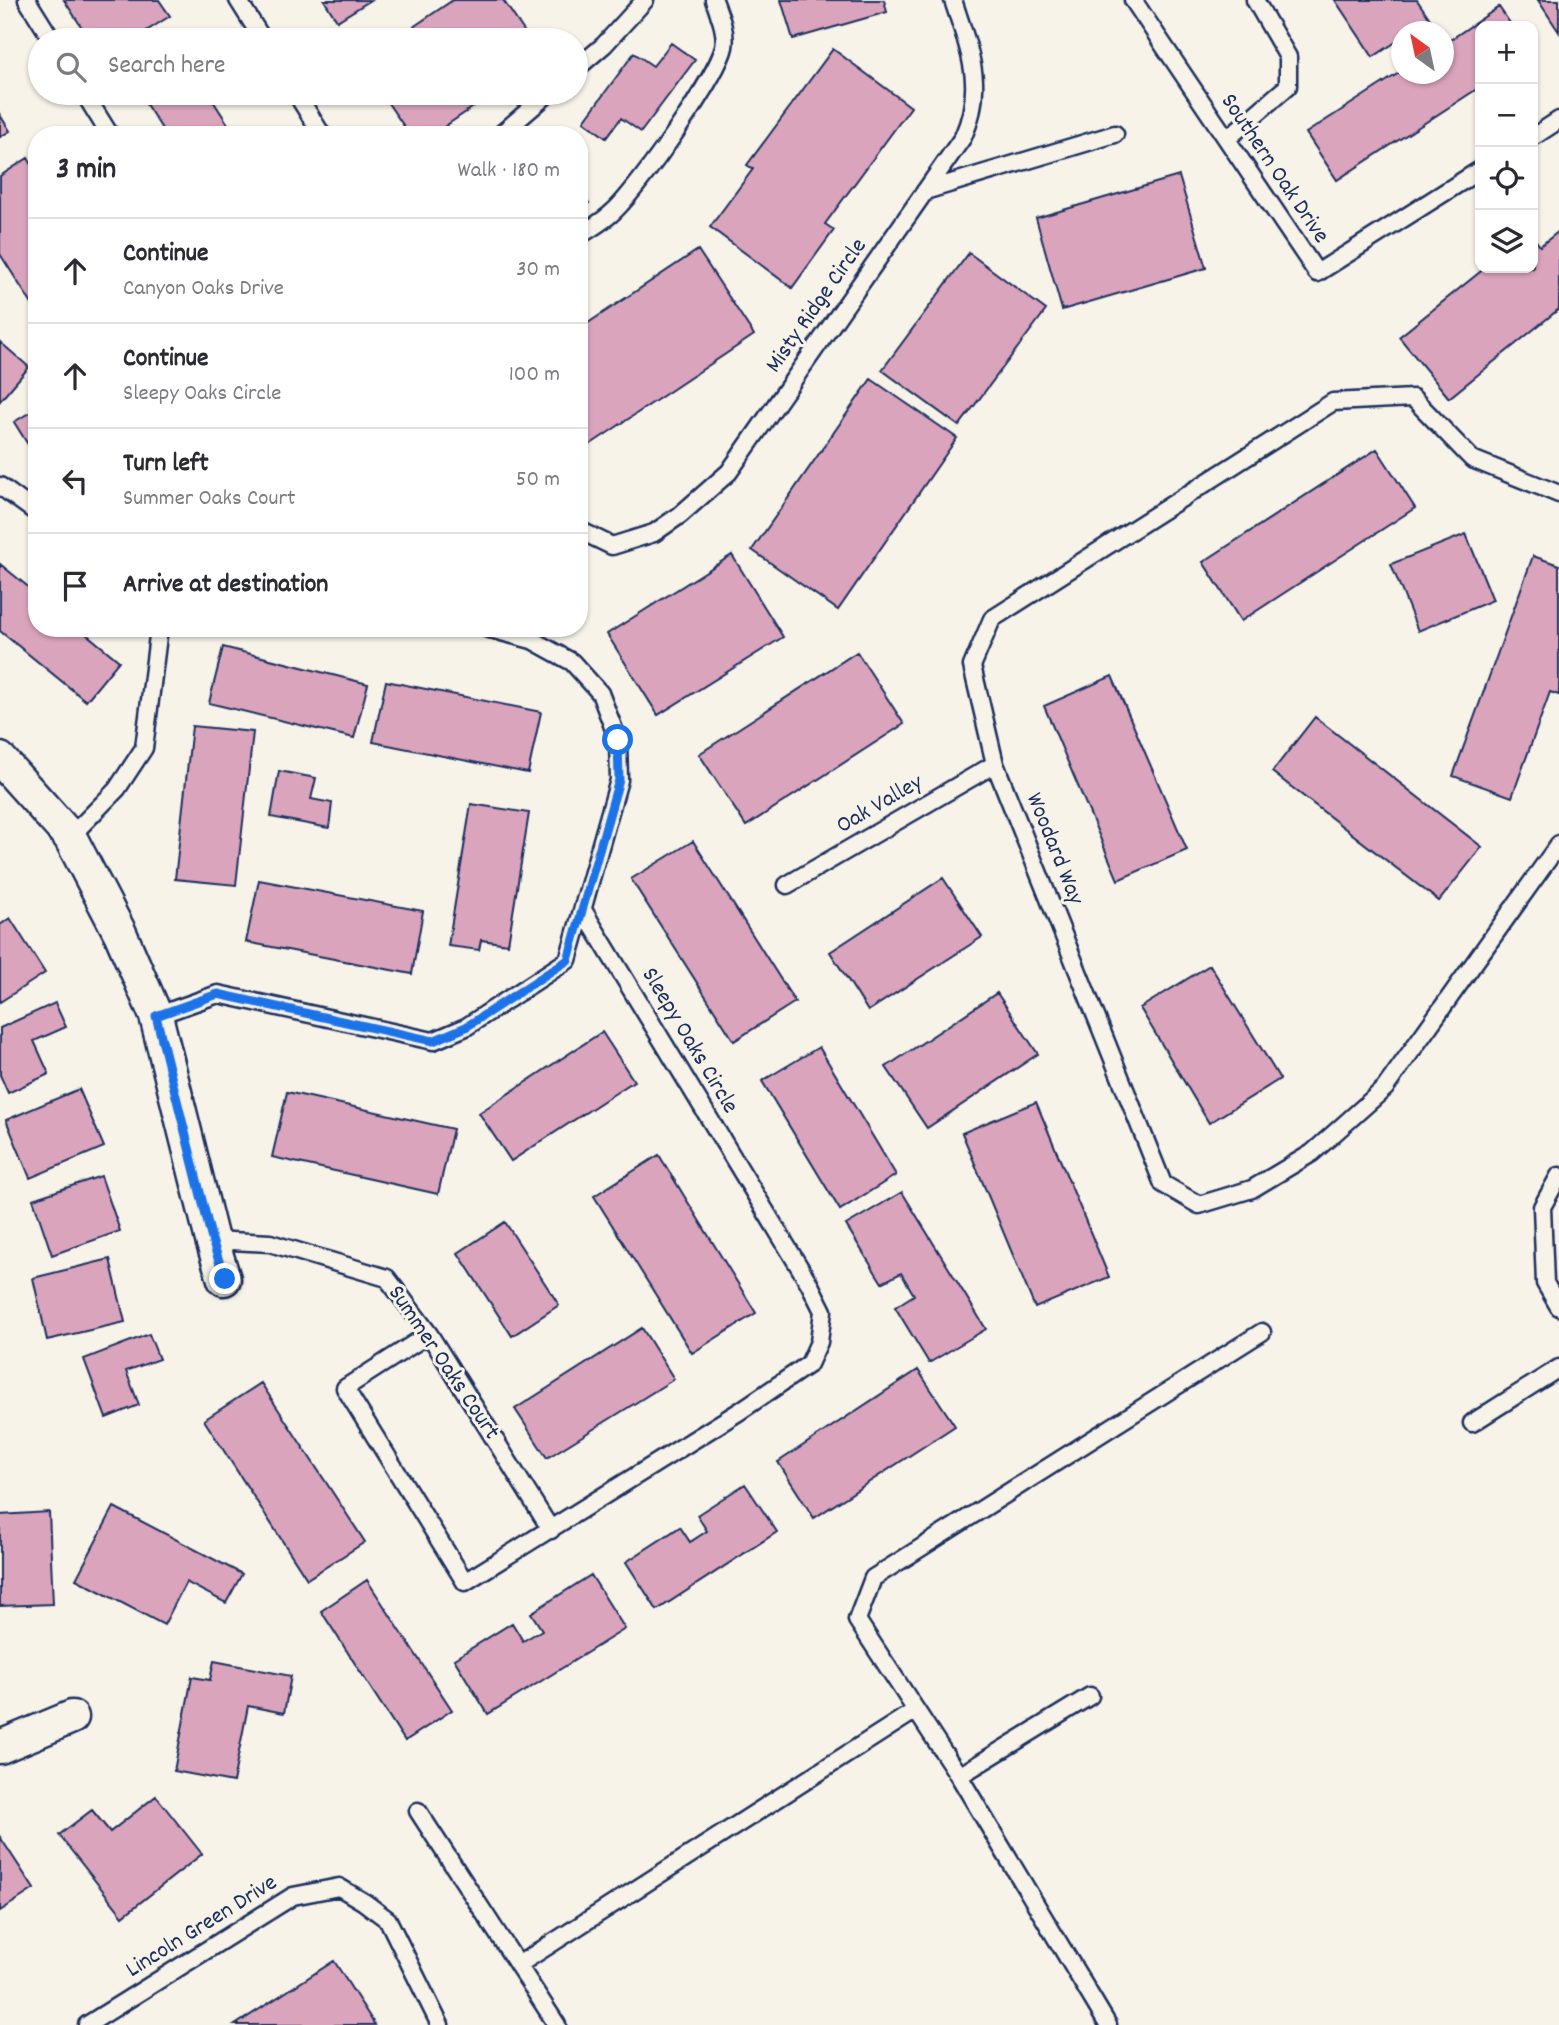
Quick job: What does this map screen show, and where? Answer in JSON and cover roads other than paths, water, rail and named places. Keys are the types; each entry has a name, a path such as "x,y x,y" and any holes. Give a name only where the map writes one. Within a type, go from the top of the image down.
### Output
{"street":[{"path":"0,759 70,837 120,933 156,1016 212,1240 225,1279"},
{"path":"0,1747 72,1717"}],"lane":[{"path":"27,0 44,28"},
{"path":"238,0 256,28"},
{"path":"588,59 645,0"},
{"path":"588,230 614,212 639,182 707,82 724,47 722,25 715,0"},
{"name":"Misty Ridge Circle","path":"588,534 612,546 654,533 680,515 729,472 963,136 971,120 976,94 972,61 953,0"},
{"name":"Southern Oak Drive","path":"1133,0 1317,273 1475,173"},
{"path":"1227,139 1288,86 1288,57 1255,0"},
{"path":"91,105 104,126"},
{"path":"303,105 316,126"},
{"path":"510,126 534,105"},
{"path":"1538,134 1559,120"},
{"path":"925,191 1115,134"},
{"name":"Woodard Way","path":"1559,494 1472,459 1413,398 1333,402 992,619 972,666 995,764 1163,1184 1199,1205 1252,1189 1312,1153 1385,1088 1559,844"},
{"path":"0,486 28,506"},
{"path":"70,837 117,789 144,748 158,637"},
{"path":"156,1016 218,994 433,1041 466,1027 568,960 619,780 618,740 600,693 572,662 532,640 520,637"},
{"name":"Oak Valley","path":"787,885 995,764"},
{"name":"Sleepy Oaks Circle","path":"429,1334 345,1388 465,1582 740,1411 809,1364 819,1342 823,1311 809,1283 583,910"},
{"path":"1559,1176 1542,1207 1552,1279 1559,1307"},
{"name":"Summer Oaks Court","path":"212,1240 270,1243 387,1278 429,1334 551,1530"},
{"path":"1108,2025 960,1776 857,1620 873,1578 1262,1332"},
{"path":"1472,1423 1559,1368"},
{"path":"960,1776 1090,1696"},
{"path":"518,1965 916,1710"},
{"path":"418,1811 557,2025"},
{"name":"Lincoln Green Drive","path":"87,2025 293,1896 338,1888 364,1902 388,1920 440,2025"}]}
